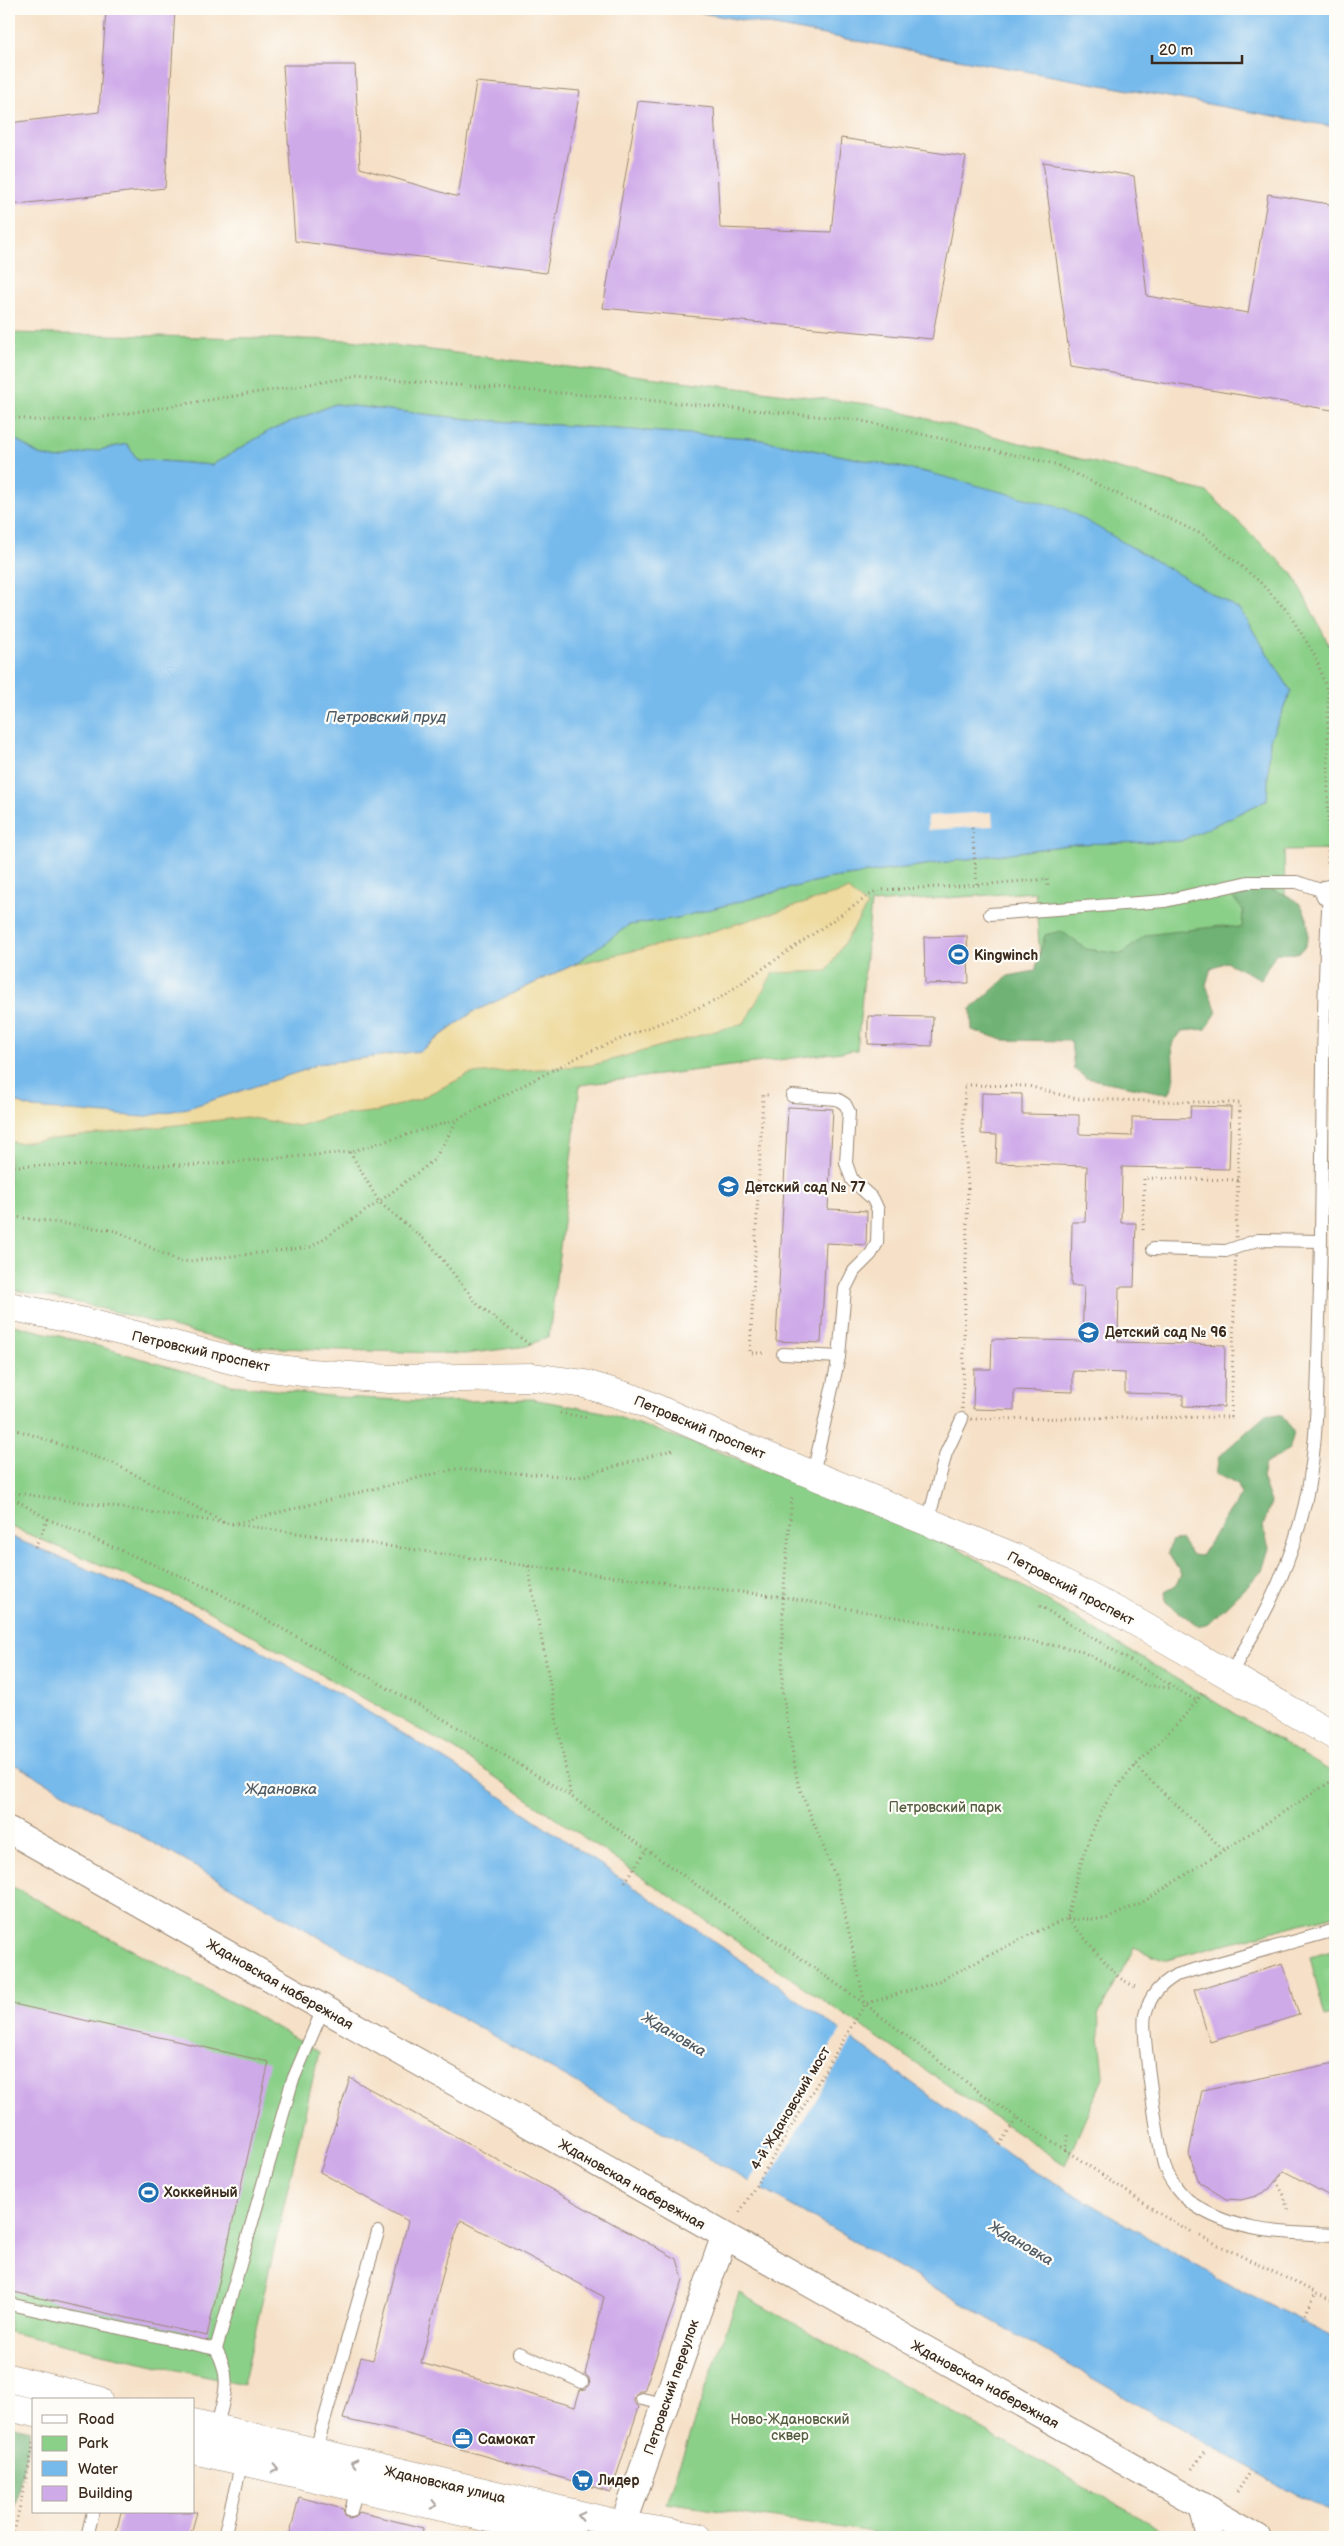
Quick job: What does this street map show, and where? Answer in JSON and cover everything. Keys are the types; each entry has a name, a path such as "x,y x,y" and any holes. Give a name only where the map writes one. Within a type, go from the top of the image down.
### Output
{"street":[{"name":"Петровский проспект","path":"9,1306 85,1322 246,1364 283,1370 389,1379 533,1377 585,1384 634,1399 802,1482 928,1520 1014,1557 1062,1582 1335,1736"},
{"name":"Ждановская набережная","path":"9,1830 724,2237 1257,2537"},
{"name":"Петровский переулок","path":"621,2531 654,2401 724,2237"},
{"path":"9,2378 90,2398"},
{"path":"9,2408 32,2413"},
{"name":"Ждановская улица","path":"205,2426 621,2531 697,2537"},
{"name":"Ждановская улица","path":"195,2450 242,2461 354,2499 572,2537"},
{"path":"1202,2506 1210,2537"}],"lane":[{"path":"990,914 1165,902 1248,882 1297,882 1332,893 1330,1036 1311,1472 1301,1522 1272,1602 1229,1676"},
{"path":"792,1096 837,1099 845,1104 849,1112 846,1163 852,1180 873,1199 878,1210 877,1243 871,1254 854,1271 845,1288 839,1357 802,1482"},
{"path":"1153,1249 1226,1251 1258,1240 1322,1241"},
{"path":"784,1354 839,1357"},
{"path":"928,1520 946,1453 962,1419"},
{"path":"1335,1930 1176,1975 1161,1984 1151,1997 1145,2017 1145,2040 1161,2145 1165,2168 1173,2182 1193,2204 1233,2223 1269,2232 1335,2235"},
{"path":"205,2426 226,2382 225,2365 216,2349 292,2082 323,2009"},
{"path":"315,2453 378,2232"},
{"path":"9,2304 216,2349"},
{"path":"519,2353 582,2382"},
{"path":"224,2537 242,2461"},
{"path":"87,2537 93,2514"}],"path":[{"path":"9,417 34,420 85,420 353,377 625,398 858,420 1055,464 1203,535 1259,581 1288,612 1314,654 1328,692 1332,893"},
{"path":"972,828 977,885"},
{"path":"9,1166 196,1165 350,1152 458,1119 586,1053 717,1000 877,890 1047,879 1049,910"},
{"path":"965,1085 1028,1086 1077,1099 1240,1103 1238,1180 1231,1418 962,1419 968,1184 963,1130 965,1085"},
{"path":"784,1354 750,1353 763,1095 792,1096"},
{"path":"9,1216 117,1231 180,1262 311,1247 380,1202 434,1160 458,1119"},
{"path":"350,1152 380,1202 431,1245 478,1305 534,1348"},
{"path":"1153,1249 1142,1249 1144,1178 1238,1180"},
{"path":"558,1412 592,1419"},
{"path":"9,1427 113,1463 229,1525 454,1469 579,1477 680,1448 672,1445"},
{"path":"802,1482 783,1597 782,1689 798,1784 838,1883 865,2004"},
{"path":"9,1492 229,1525 528,1566 783,1597 1079,1650 1145,1685 1173,1688"},
{"path":"9,1496 48,1519 215,1591 468,1733 572,1797 647,1849 865,2004 1017,2118 1163,2216 1228,2251 1335,2302"},
{"path":"35,1546 48,1519"},
{"path":"528,1566 572,1797"},
{"path":"1032,1601 1196,1701"},
{"path":"1067,1918 1077,1878 1097,1822 1114,1791 1135,1766 1172,1731 1204,1690"},
{"path":"1135,1766 1224,1850"},
{"path":"865,2004 937,1982 1032,1933 1067,1918 1106,1919 1143,1902 1335,1779"},
{"path":"625,1882 647,1849"},
{"path":"1067,1918 1118,1977 1151,1997"},
{"name":"4-й Ждановский мост","path":"741,2210 865,2004"},
{"path":"999,2145 1017,2118"},
{"path":"1065,2151 1069,2132"},
{"path":"1276,2180 1284,2195 1289,2213 1289,2233"},
{"path":"1303,2319 1316,2293"},
{"path":"1196,2464 1206,2449"},
{"path":"13,2537 32,2450"},
{"path":"1238,2490 1249,2474"}],"green space":[{"path":"9,333 350,340 875,405 1207,492 1293,574 1335,657 1335,850 1284,851 1285,894 1298,903 1307,918 1308,938 1304,948 1295,953 1252,952 1041,968 1035,892 871,903 857,1050 580,1085 549,1336 527,1346 465,1354 249,1347 84,1304 9,1289 9,1100 33,1108 380,1055 420,1051 473,1012 573,965 629,925 677,918 825,879 1075,844 1181,841 1267,800 1270,740 1291,691 1240,610 1171,571 930,473 751,438 468,419 335,404 269,431 212,465 137,459 127,444 58,459 39,455 9,435"},
{"path":"1268,888 1290,897 1301,906 1307,920 1308,936 1306,943 1296,953 1276,953 1261,979 1226,962 1211,968 1206,985 1217,1012 1206,1029 1182,1031 1172,1044 1174,1083 1169,1094 1086,1078 1074,1069 1071,1041 1003,1040 972,1030 971,1009 1008,976 1035,971 1045,935 1061,931 1086,949 1122,954 1146,935 1222,926 1242,928 1243,910 1233,898 1237,893"},
{"name":"Петровский парк","path":"9,1324 84,1342 232,1385 339,1397 441,1402 532,1399 603,1412 722,1453 960,1549 1335,1774 1335,1915 1163,1960 1134,1948 1098,2015 1104,2076 1065,2165 454,1749 201,1607 9,1526"},
{"path":"1267,1414 1282,1415 1294,1433 1289,1450 1265,1464 1262,1477 1271,1502 1263,1527 1269,1548 1262,1571 1209,1623 1198,1626 1166,1602 1165,1591 1176,1585 1181,1574 1168,1553 1171,1542 1181,1539 1192,1555 1201,1556 1241,1494 1238,1485 1216,1474 1219,1456"},
{"name":"Хоккейный","path":"9,1885 248,2011 319,2052 243,2385 9,2332"},
{"path":"1335,1952 1335,2014 1325,2017 1310,1957"},
{"name":"Ново-Ждановский сквер","path":"739,2293 1148,2522 1168,2537 905,2537 666,2502"},
{"path":"9,2425 31,2430 9,2534"}],"sand":[{"path":"848,890 867,906 827,971 773,973 744,1023 593,1065 470,1074 419,1099 379,1111 328,1117 298,1126 246,1117 18,1143 9,1141 9,1100 33,1108 302,1071 317,1064 420,1051 473,1012 573,965 697,936"}],"water":[{"path":"680,9 1335,9 1335,127"},
{"name":"Петровский пруд","path":"335,404 468,419 751,438 930,473 1066,509 1240,610 1291,691 1270,740 1267,800 1181,841 1075,844 825,879 677,918 629,925 573,965 473,1012 420,1051 317,1064 302,1071 188,1108 143,1117 33,1108 9,1100 9,435 39,455 58,459 127,444 137,459 212,465 269,431"},
{"name":"Ждановка","path":"9,1536 199,1616 349,1700 457,1767 772,1981 1025,2165 1233,2287 1335,2337 1335,2513 1296,2495 689,2147 9,1761"}],"pier":[{"path":"992,812 993,826 928,830 927,816"},
{"path":"842,2028 854,2037 761,2191 748,2184"}],"building":[{"path":"106,9 175,9 165,188 9,205 9,123 99,112"},
{"path":"283,65 355,65 360,168 458,197 476,82 580,91 546,273 295,241"},
{"path":"638,101 714,108 720,228 831,232 841,138 966,157 932,339 603,308"},
{"path":"1043,162 1134,176 1147,296 1248,313 1268,194 1335,205 1335,390 1332,410 1071,367"},
{"path":"967,936 969,983 925,984 924,937"},
{"path":"868,1016 933,1017 932,1046 868,1044"},
{"path":"982,1093 1022,1094 1022,1114 1079,1115 1079,1134 1132,1136 1132,1117 1190,1118 1191,1106 1231,1107 1229,1169 1122,1167 1121,1223 1136,1223 1134,1287 1119,1287 1118,1342 1225,1345 1224,1407 1183,1406 1183,1395 1125,1393 1125,1373 1073,1371 1073,1392 1014,1390 1014,1410 973,1409 974,1369 991,1369 992,1339 1082,1341 1084,1286 1071,1286 1072,1222 1085,1222 1087,1166 996,1163 997,1135 981,1134"},
{"path":"788,1107 833,1109 828,1209 867,1211 866,1245 826,1243 821,1343 776,1341"},
{"path":"1283,1963 1299,2015 1210,2042 1194,1990"},
{"path":"9,2003 269,2062 207,2336 9,2291"},
{"path":"1335,2063 1335,2199 1284,2171 1269,2189 1256,2196 1241,2200 1226,2199 1199,2182 1189,2154 1202,2090"},
{"path":"350,2078 677,2259 683,2280 644,2391 639,2391 634,2397 634,2402 639,2407 611,2492 397,2431 343,2419 361,2357 373,2360 408,2221 320,2172","holes":["461,2220 604,2297 585,2374 589,2378 590,2385 586,2389 580,2390 575,2407 421,2363 447,2257"]},
{"path":"299,2497 343,2509 345,2516 349,2519 356,2517 359,2512 423,2528 422,2537 289,2537"},
{"path":"197,2512 190,2537 115,2537 121,2514 195,2514"}],"place":[{"name":"Kingwinch","path":"958,955"},
{"name":"Детский сад № 77","path":"729,1187"},
{"name":"Детский сад № 96","path":"1089,1332"},
{"name":"Хоккейный","path":"148,2192"},
{"name":"Самокат","path":"462,2439"},
{"name":"Лидер","path":"582,2480"}]}
